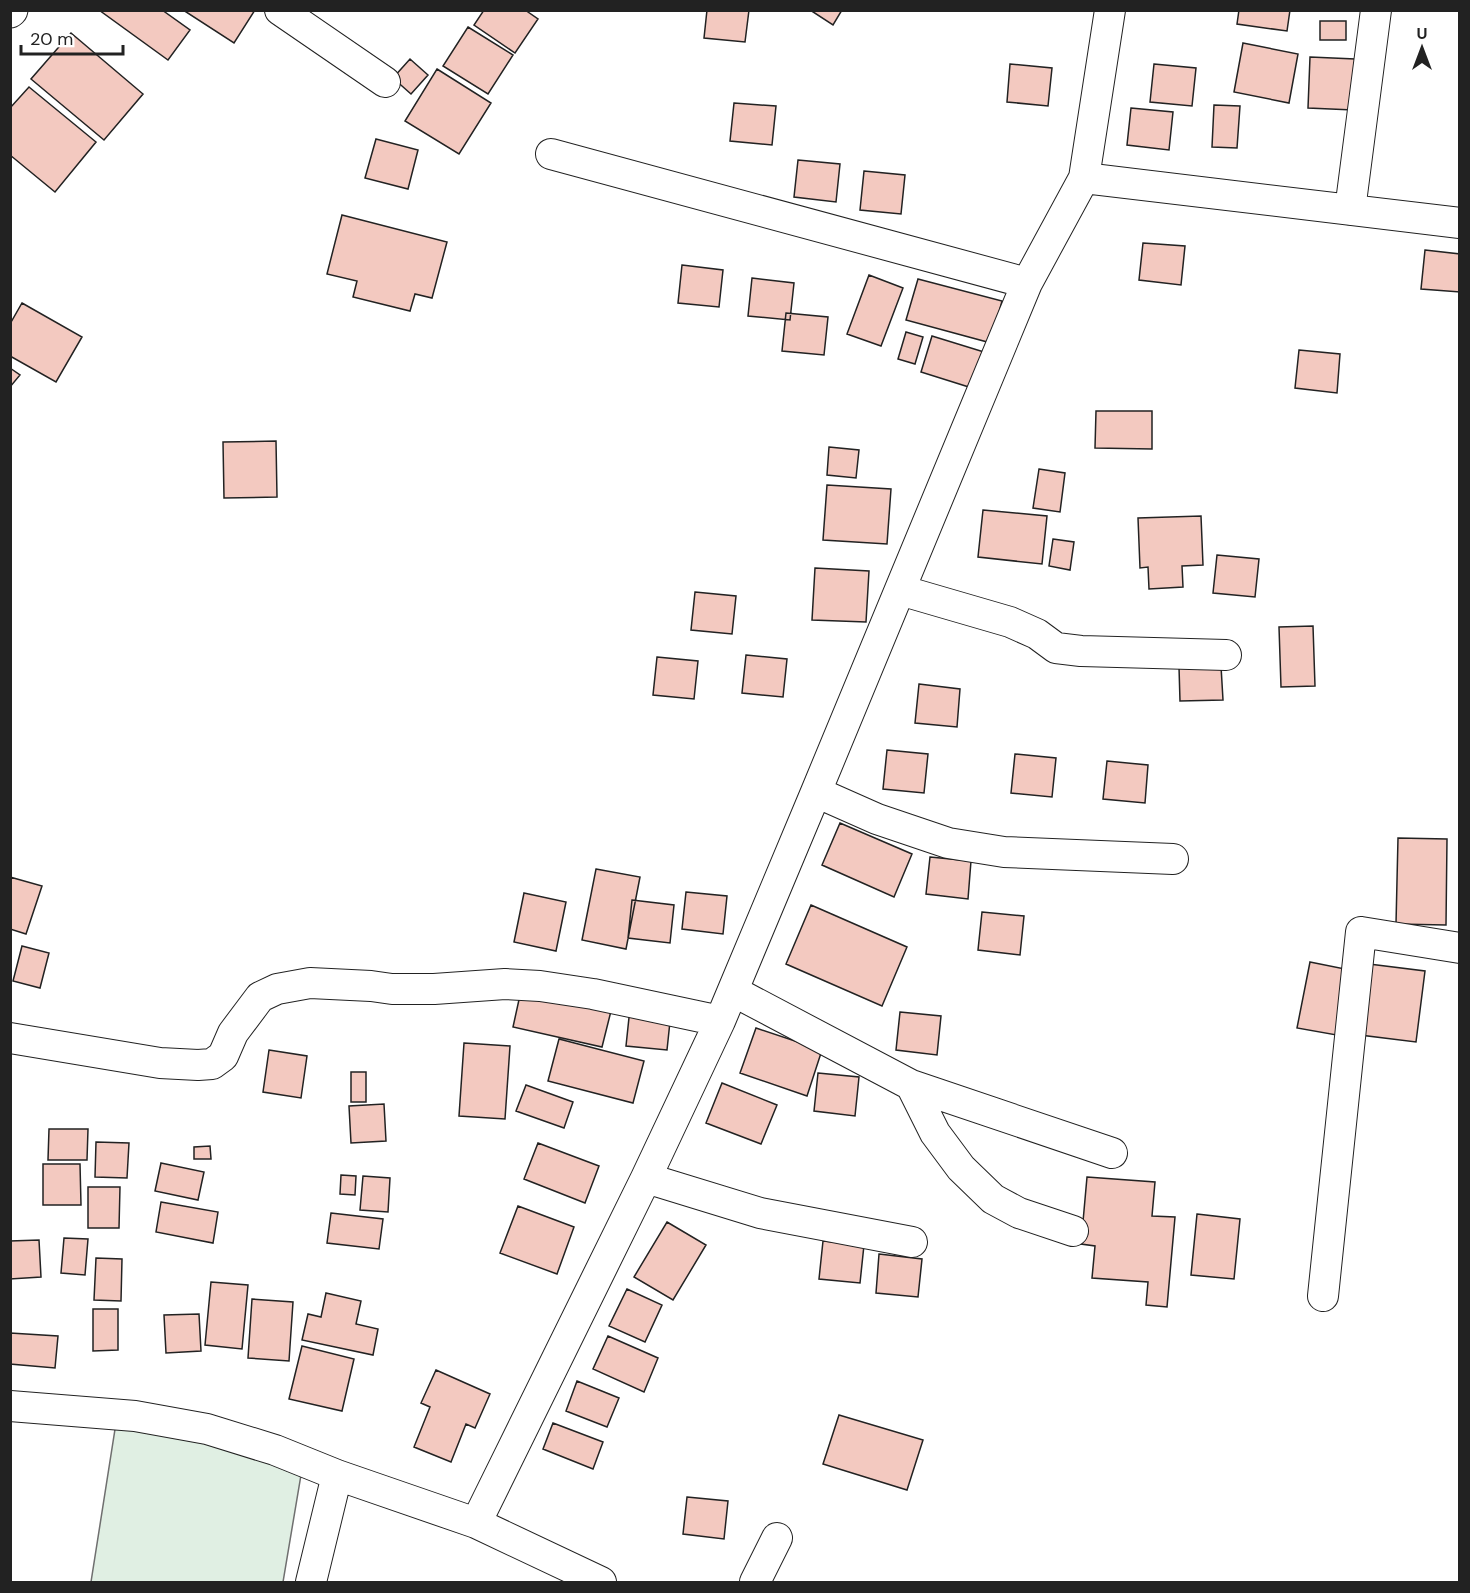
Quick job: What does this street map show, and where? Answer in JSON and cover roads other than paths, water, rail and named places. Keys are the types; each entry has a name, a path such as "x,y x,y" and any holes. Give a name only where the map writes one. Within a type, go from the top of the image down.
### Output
{"street":[{"path":"280,10 385,82"},
{"path":"476,1522 646,1178 720,1021 1027,283 1084,178 1110,10"},
{"path":"1350,210 1376,10"},
{"path":"551,154 1027,283"},
{"path":"1084,178 1460,223"},
{"path":"900,590 1010,622 1037,634 1056,648 1081,651 1226,654"},
{"path":"816,792 877,819 948,843 1004,852 1173,859"},
{"path":"1323,1296 1361,932 1460,948"},
{"path":"10,1038 160,1063 212,1064 223,1056 233,1033 260,997 277,989 310,983 392,989 434,989 505,984 540,986 593,994 720,1021"},
{"path":"733,992 911,1085 1112,1153"},
{"path":"911,1085 935,1133 961,1168 993,1199 1019,1213 1073,1231"},
{"path":"646,1178 760,1213 912,1242"},
{"path":"10,1406 135,1416 207,1429 275,1450 476,1522 601,1582"},
{"path":"311,1582 337,1474"},
{"path":"755,1582 777,1538"}]}
